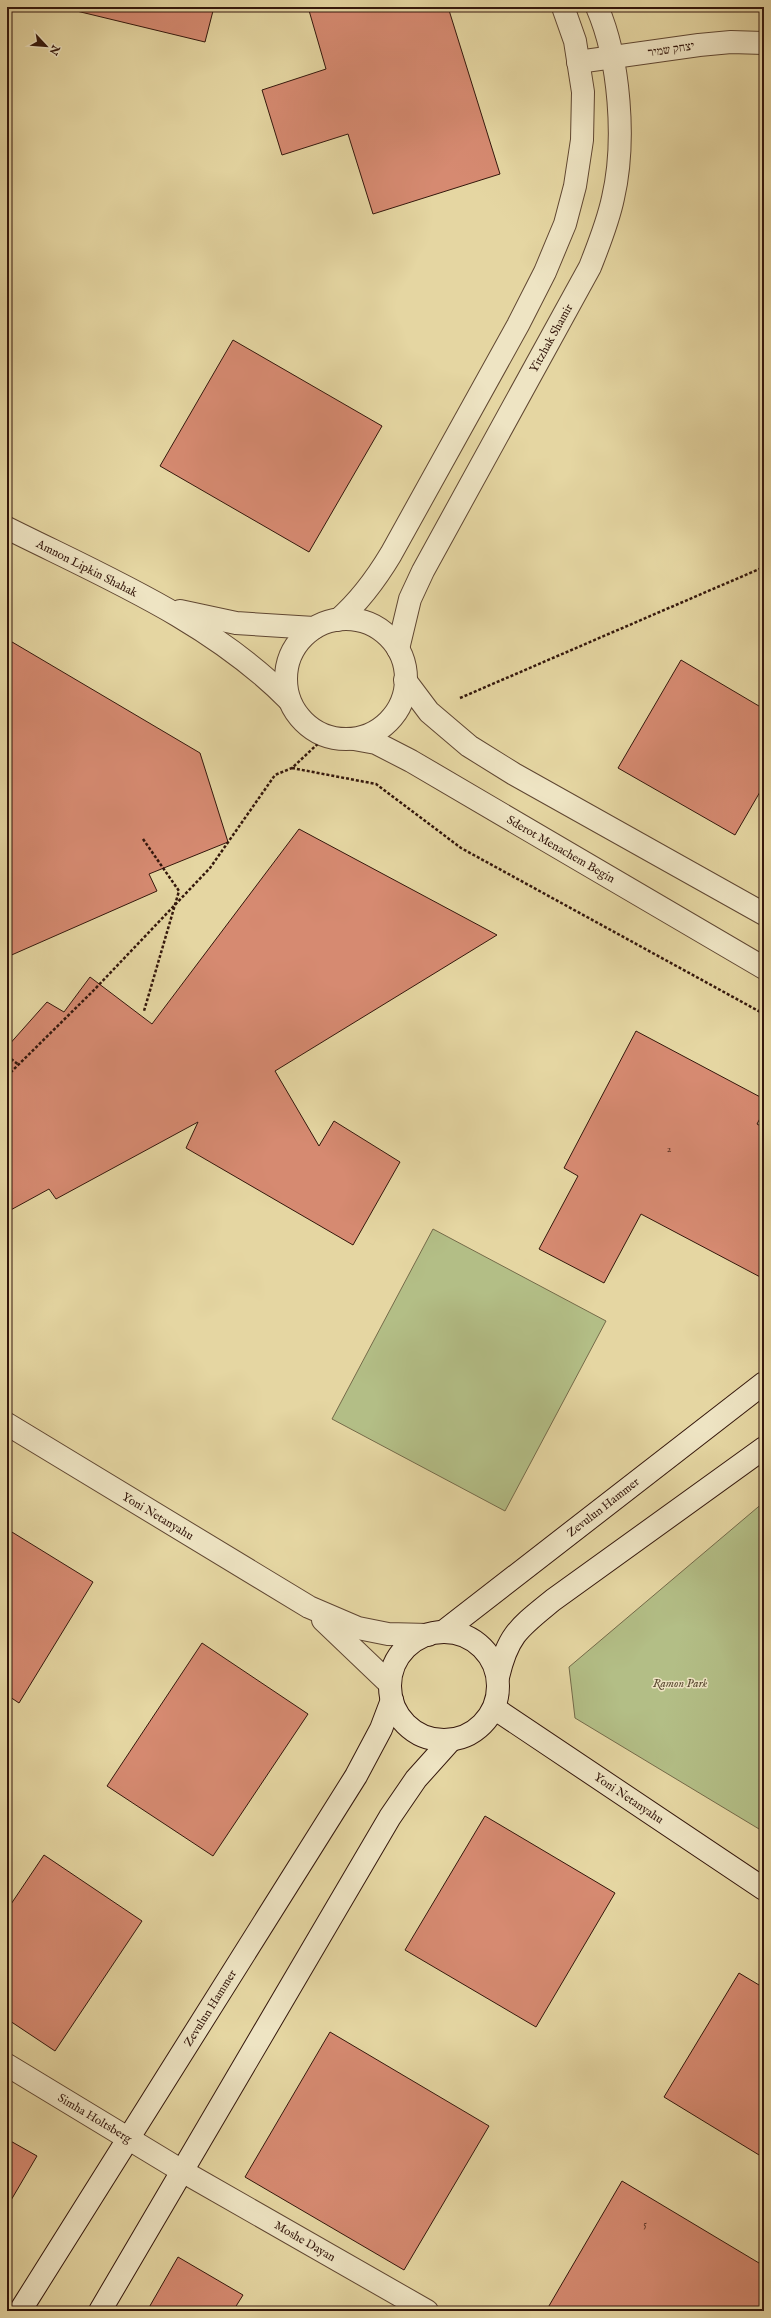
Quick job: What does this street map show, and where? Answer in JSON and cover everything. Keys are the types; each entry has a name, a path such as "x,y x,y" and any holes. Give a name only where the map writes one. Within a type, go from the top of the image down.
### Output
{"street":[{"path":"338,620 368,589 392,554 518,324 554,252 565,224 582,140 583,92 575,41 563,7"},
{"name":"Yitzhak Shamir","path":"398,649 410,600 423,571 590,267 603,234 613,198 620,159 618,110 612,58 605,25 597,7"},
{"name":"יצחק שמיר","path":"578,62 699,44 731,42 764,43"},
{"name":"Amnon Lipkin Shahak","path":"7,528 167,608 253,666 289,700"},
{"name":"Amnon Lipkin Shahak","path":"167,608 236,623 314,628"},
{"path":"352,619 371,624 388,636 398,649 405,668 405,689 398,708 385,724 367,736 354,739 339,739 326,736 310,728 298,716 289,700 286,680 289,660 299,642 314,628 338,620 352,619"},
{"path":"405,680 429,712 469,746 514,774 764,914"},
{"name":"Sderot Menachem Begin","path":"354,739 376,743 411,761 764,968"},
{"name":"Zevulun Hammer","path":"436,1633 764,1383"},
{"name":"Yoni Netanyahu","path":"7,1424 309,1608 358,1628 388,1634 436,1633"},
{"path":"498,1677 493,1662 484,1650 473,1640 459,1634 436,1633 413,1642 401,1654 393,1669 391,1692 398,1715 419,1735 432,1739 451,1740 469,1735 484,1723 494,1708 498,1692 498,1677 503,1655 512,1638 526,1622 553,1600 764,1448"},
{"name":"Yoni Netanyahu","path":"309,1608 350,1644 391,1692"},
{"name":"Zevulun Hammer","path":"20,2311 356,1776 381,1729 391,1692"},
{"name":"Yoni Netanyahu","path":"494,1708 764,1889"},
{"path":"100,2311 390,1817 416,1779 451,1740"},
{"name":"Simha Holtsberg","path":"7,2065 182,2171"},
{"name":"Moshe Dayan","path":"182,2171 427,2311"}],"path":[{"path":"429,712 764,567"},
{"path":"7,1076 93,991 210,868 275,774 292,768 326,736"},
{"path":"759,738 764,738"},
{"path":"292,768 376,784 461,848 764,1014"},
{"path":"143,839 179,891 144,1011"},
{"path":"7,1056 19,1065"}],"green space":[{"path":"433,1229 606,1321 505,1511 332,1419"},
{"name":"Ramon Park","path":"764,1502 764,1832 575,1718 569,1667"}],"building":[{"path":"60,7 214,7 205,42"},
{"path":"308,7 448,7 500,174 373,214 348,134 282,155 262,90 326,69"},
{"path":"233,340 382,426 309,552 160,466"},
{"path":"7,639 200,753 228,842 149,874 157,891 7,957"},
{"path":"681,660 764,709 764,785 735,835 618,768"},
{"path":"299,829 497,935 275,1071 319,1146 334,1121 400,1162 353,1245 186,1148 198,1122 56,1199 49,1189 7,1212 7,1047 47,1002 64,1012 90,977 152,1024"},
{"path":"636,1031 764,1099 764,1111 757,1124 764,1128 764,1279 641,1214 604,1283 539,1249 578,1176 564,1168"},
{"path":"7,1529 93,1582 19,1703 7,1695"},
{"path":"202,1643 308,1714 213,1856 107,1786"},
{"path":"485,1816 615,1893 536,2027 405,1950"},
{"path":"44,1855 142,1921 55,2051 7,2019 7,1910"},
{"path":"739,1973 764,1988 764,2158 664,2097"},
{"path":"330,2032 489,2126 404,2270 245,2177"},
{"path":"7,2139 37,2156 7,2207"},
{"path":"622,2181 764,2266 763,2311 546,2311"},
{"path":"178,2257 243,2295 233,2311 147,2311"}]}
